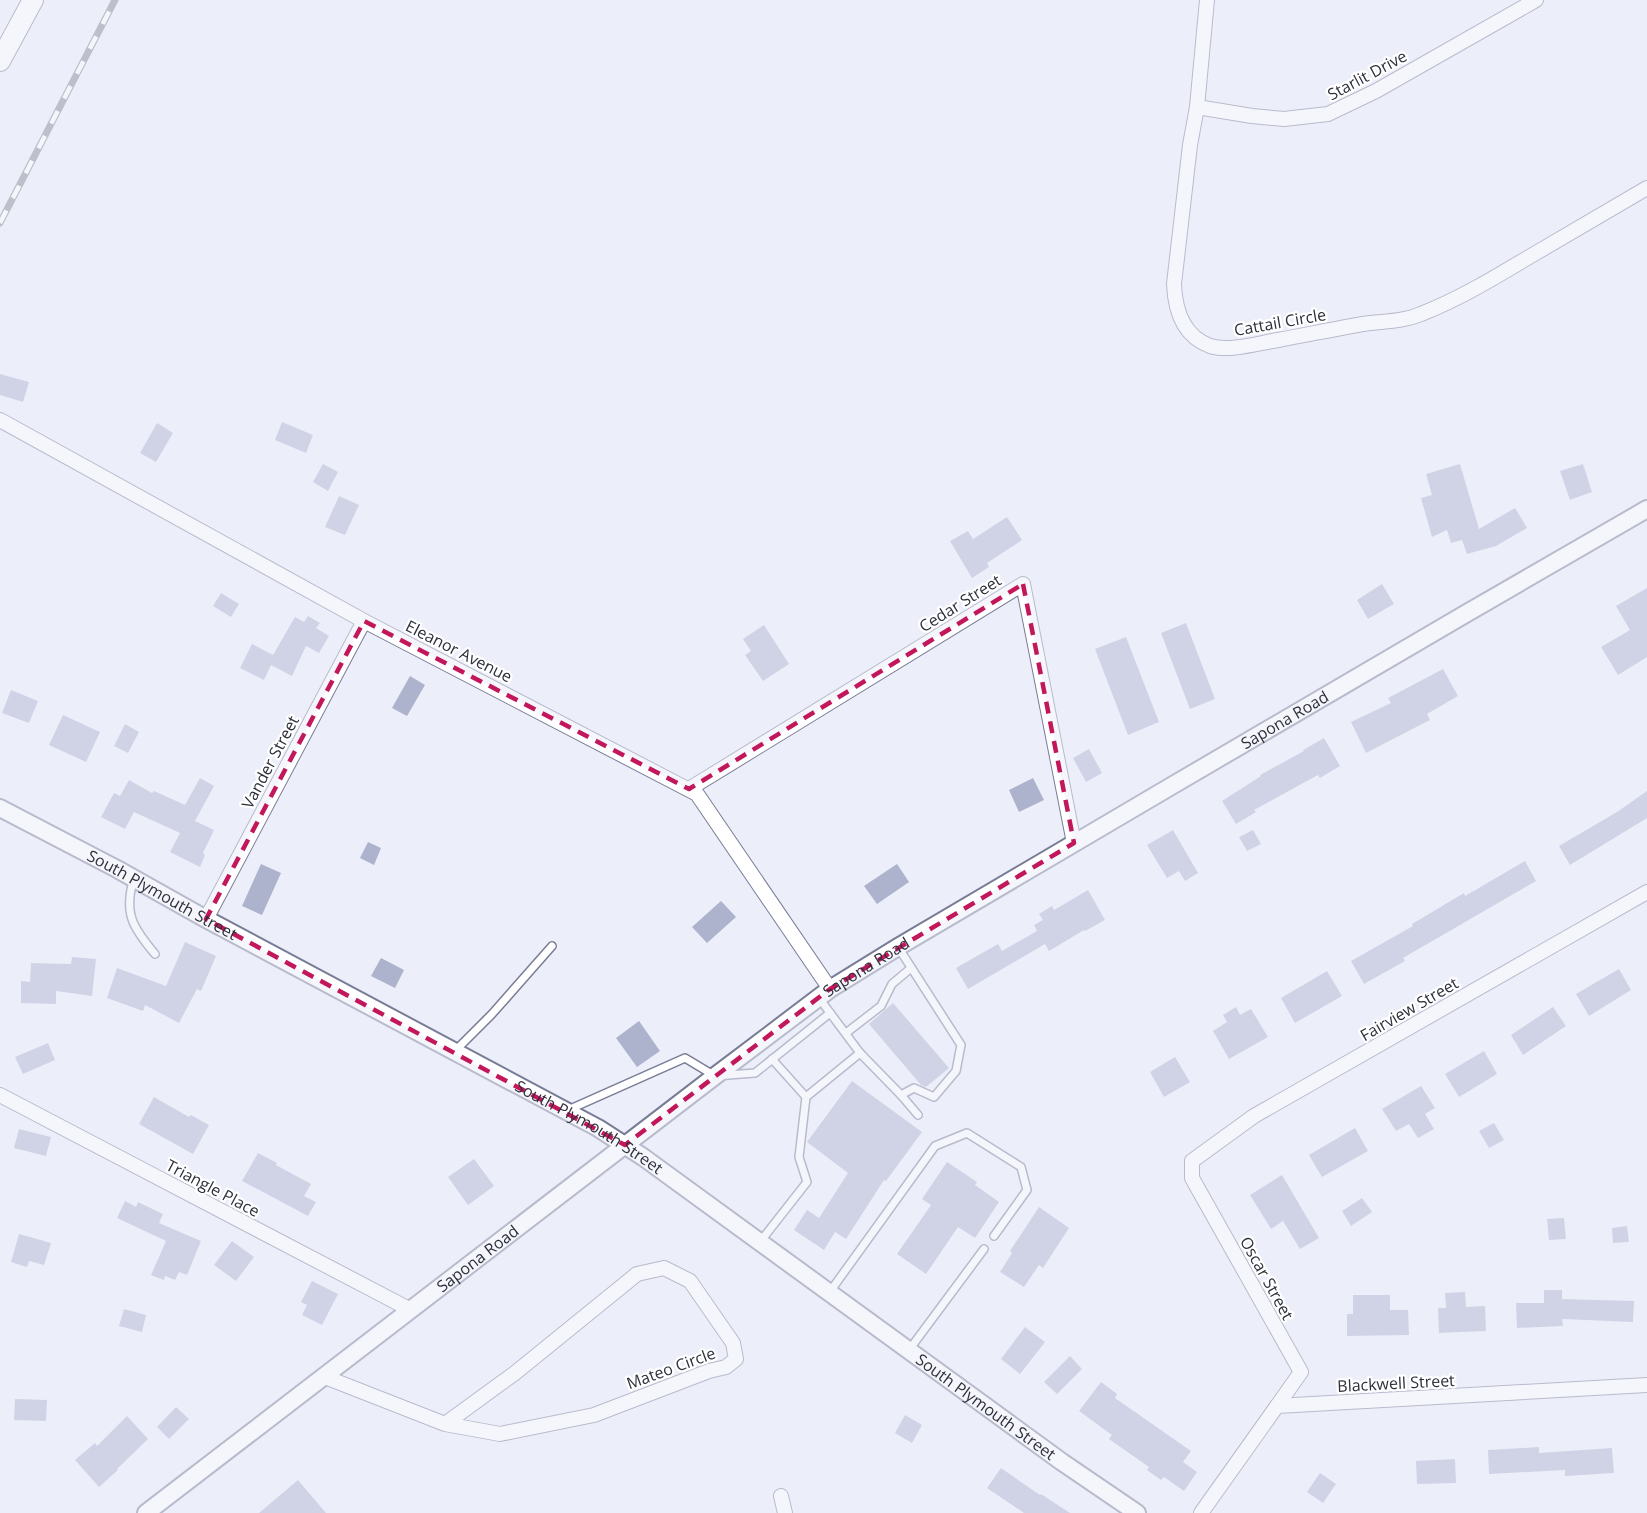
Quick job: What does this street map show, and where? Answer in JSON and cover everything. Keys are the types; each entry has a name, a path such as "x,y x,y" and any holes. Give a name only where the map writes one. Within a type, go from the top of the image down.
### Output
{"main road":[{"path":"0,61 33,0"}],"street":[{"name":"Cattail Circle","path":"1207,0 1197,107 1190,145 1174,284 1179,316 1187,330 1198,340 1212,346 1226,348 1253,345 1365,324 1404,320 1422,314 1468,293 1647,188"},
{"name":"Starlit Drive","path":"1197,107 1284,119 1328,114 1376,91 1536,0"},
{"name":"Eleanor Avenue","path":"0,420 364,621 698,794 825,994"},
{"name":"Sapona Road","path":"146,1513 825,994 898,947 1074,843 1647,509"},
{"name":"Cedar Street","path":"689,789 1023,584 1074,843"},
{"name":"Vander Street","path":"206,919 364,621"},
{"name":"South Plymouth Street","path":"0,808 598,1128 760,1242 1062,1462 1137,1513"},
{"name":"Fairview Street","path":"1192,1161 1254,1116 1647,892"},
{"name":"Triangle Place","path":"0,1095 411,1310"},
{"name":"Oscar Street","path":"1192,1161 1192,1178 1301,1372 1277,1406"},
{"name":"Mateo Circle","path":"325,1377 445,1424 500,1434 594,1415 709,1371 726,1367 736,1359 733,1343 690,1281 664,1268 637,1274 515,1373 445,1424"},
{"name":"Blackwell Street","path":"1277,1406 1647,1385"},
{"path":"1201,1513 1277,1406"},
{"path":"781,1496 785,1513"}],"lane":[{"path":"134,878 129,895 129,911 141,938 155,954"},
{"path":"455,1052 552,946"},
{"path":"898,947 961,1045 956,1071 934,1097 914,1088 901,1095"},
{"path":"846,1033 880,1006 892,984 911,968"},
{"path":"825,994 830,1013 860,1053 918,1114"},
{"path":"566,1111 685,1058 715,1076 755,1074 830,1013"},
{"path":"760,1242 807,1182 799,1158 806,1097 860,1053"},
{"path":"772,1059 806,1097"},
{"path":"829,1293 934,1146 967,1133 1021,1167 1027,1190 994,1236"},
{"path":"909,1350 984,1249"}],"highlighted area":[{"path":"1023,584 1074,843 830,989 625,1145 206,919 364,621 689,789"}],"building":[{"path":"0,374 29,382 23,402 0,395"},
{"path":"282,422 313,435 306,453 275,440"},
{"path":"157,423 173,433 156,462 140,453"},
{"path":"323,464 338,472 328,491 313,482"},
{"path":"1460,464 1479,529 1515,508 1527,528 1496,546 1467,554 1462,540 1451,543 1447,530 1432,537 1421,498 1432,495 1426,474"},
{"path":"1583,464 1592,492 1570,500 1560,471"},
{"path":"339,496 359,505 345,535 325,527"},
{"path":"1007,517 1022,540 987,563 989,567 972,578 950,541 968,531 973,539"},
{"path":"1382,584 1394,604 1368,619 1357,600"},
{"path":"1647,588 1647,657 1618,675 1601,647 1630,630 1616,606"},
{"path":"221,593 239,604 231,617 213,606"},
{"path":"308,616 320,623 316,628 329,636 319,653 306,646 292,676 271,665 264,680 240,668 252,644 273,655 295,617 304,622"},
{"path":"1186,623 1215,699 1190,709 1161,633"},
{"path":"764,625 789,664 763,681 745,655 751,651 743,639"},
{"path":"1126,637 1159,722 1128,735 1095,649"},
{"path":"1443,669 1458,696 1427,714 1430,720 1366,753 1351,722 1391,703 1388,698"},
{"path":"410,676 425,685 407,716 392,708"},
{"path":"11,690 38,701 29,723 2,713"},
{"path":"63,715 100,732 86,762 49,745"},
{"path":"125,724 139,732 128,753 114,746"},
{"path":"1324,738 1340,766 1320,778 1318,775 1254,810 1256,812 1236,824 1222,801 1260,775"},
{"path":"1089,749 1102,773 1086,782 1073,758"},
{"path":"200,778 214,786 195,821 214,830 203,853 205,855 200,867 170,852 180,833 134,812 125,829 101,817 114,793 120,796 129,780 152,793 154,791 185,805"},
{"path":"1033,778 1044,800 1019,812 1009,790"},
{"path":"1647,791 1647,818 1570,865 1559,846 1617,812"},
{"path":"1173,830 1198,873 1185,881 1179,871 1167,878 1147,845"},
{"path":"1253,830 1261,844 1247,851 1239,837"},
{"path":"368,842 381,848 374,865 360,858"},
{"path":"1525,861 1536,881 1403,958 1405,961 1364,984 1351,961 1413,926 1412,924 1464,893 1465,896"},
{"path":"261,864 281,873 262,915 242,906"},
{"path":"897,864 909,882 877,904 864,886"},
{"path":"1088,890 1105,920 1049,951 1045,944 968,989 956,968 998,944 1002,951 1037,931 1034,925 1043,920 1039,914 1052,906 1054,910"},
{"path":"721,901 736,917 707,943 692,927"},
{"path":"185,942 216,956 201,991 197,989 179,1023 145,1005 143,1011 107,998 117,968 166,986"},
{"path":"72,957 96,959 92,996 56,991 56,1004 21,1003 21,981 30,982 31,963 71,964"},
{"path":"381,958 404,970 395,988 371,976"},
{"path":"1619,969 1631,990 1589,1016 1576,994"},
{"path":"1327,971 1342,996 1295,1023 1281,998"},
{"path":"893,1003 949,1068 926,1087 921,1085 869,1024"},
{"path":"1236,1007 1240,1015 1251,1009 1268,1037 1229,1059 1213,1031 1227,1022 1223,1015"},
{"path":"1553,1007 1566,1026 1523,1055 1511,1035"},
{"path":"639,1021 660,1051 637,1067 616,1038"},
{"path":"48,1043 55,1060 23,1074 15,1057"},
{"path":"1484,1051 1497,1074 1459,1097 1445,1074"},
{"path":"1175,1057 1190,1082 1164,1097 1150,1072"},
{"path":"852,1081 922,1132 886,1181 884,1180 846,1239 835,1232 824,1250 794,1230 807,1210 819,1218 848,1173 807,1142"},
{"path":"1421,1086 1435,1108 1425,1114 1434,1129 1418,1138 1409,1124 1396,1131 1382,1109"},
{"path":"154,1097 189,1117 191,1115 209,1125 193,1154 139,1124"},
{"path":"1494,1123 1504,1140 1489,1148 1479,1131"},
{"path":"1355,1128 1368,1151 1322,1177 1309,1155"},
{"path":"19,1129 51,1137 46,1156 14,1148"},
{"path":"258,1153 311,1184 304,1196 316,1202 308,1216 242,1181"},
{"path":"474,1159 494,1186 468,1205 448,1177"},
{"path":"947,1162 977,1182 975,1185 999,1202 975,1238 958,1227 926,1274 897,1254 931,1205 922,1199"},
{"path":"1282,1175 1319,1238 1300,1249 1283,1221 1271,1229 1250,1195"},
{"path":"1362,1198 1372,1212 1351,1226 1342,1211"},
{"path":"125,1201 136,1207 138,1202 163,1214 159,1223 201,1241 187,1275 179,1272 175,1280 165,1276 164,1280 151,1275 166,1241 117,1218"},
{"path":"1039,1207 1069,1228 1043,1268 1039,1265 1024,1287 1000,1272 1012,1253 1010,1251"},
{"path":"1564,1218 1566,1239 1549,1240 1547,1219"},
{"path":"1627,1226 1629,1242 1613,1243 1612,1228"},
{"path":"19,1234 51,1243 44,1265 29,1261 27,1267 11,1262"},
{"path":"232,1241 254,1257 236,1281 214,1265"},
{"path":"312,1281 338,1294 322,1325 302,1315 307,1305 301,1302"},
{"path":"1544,1290 1562,1290 1562,1299 1634,1301 1633,1322 1562,1319 1563,1326 1517,1328 1516,1303 1544,1303"},
{"path":"1465,1292 1466,1307 1485,1306 1486,1331 1439,1333 1438,1308 1446,1308 1445,1293"},
{"path":"1353,1295 1390,1295 1390,1310 1408,1310 1409,1335 1347,1336 1347,1314 1353,1314"},
{"path":"124,1309 146,1315 142,1332 119,1326"},
{"path":"1025,1327 1045,1342 1020,1374 1001,1359"},
{"path":"1070,1356 1082,1369 1057,1394 1044,1382"},
{"path":"1101,1382 1117,1394 1115,1398 1191,1451 1183,1462 1197,1472 1184,1491 1164,1477 1161,1480 1147,1470 1149,1467 1109,1439 1112,1435 1079,1411"},
{"path":"15,1399 47,1400 46,1421 14,1420"},
{"path":"176,1407 189,1419 169,1439 157,1427"},
{"path":"905,1415 922,1425 912,1443 895,1433"},
{"path":"127,1416 148,1439 99,1487 75,1460 95,1443 97,1446"},
{"path":"1539,1447 1539,1453 1612,1448 1614,1473 1565,1476 1565,1470 1489,1474 1488,1450"},
{"path":"1455,1459 1456,1483 1417,1484 1416,1461"},
{"path":"1001,1468 1070,1513 1024,1513 987,1488"},
{"path":"1320,1473 1336,1484 1323,1503 1307,1492"},
{"path":"298,1480 326,1513 259,1513"}],"railway":[{"path":"0,223 115,0"}]}
